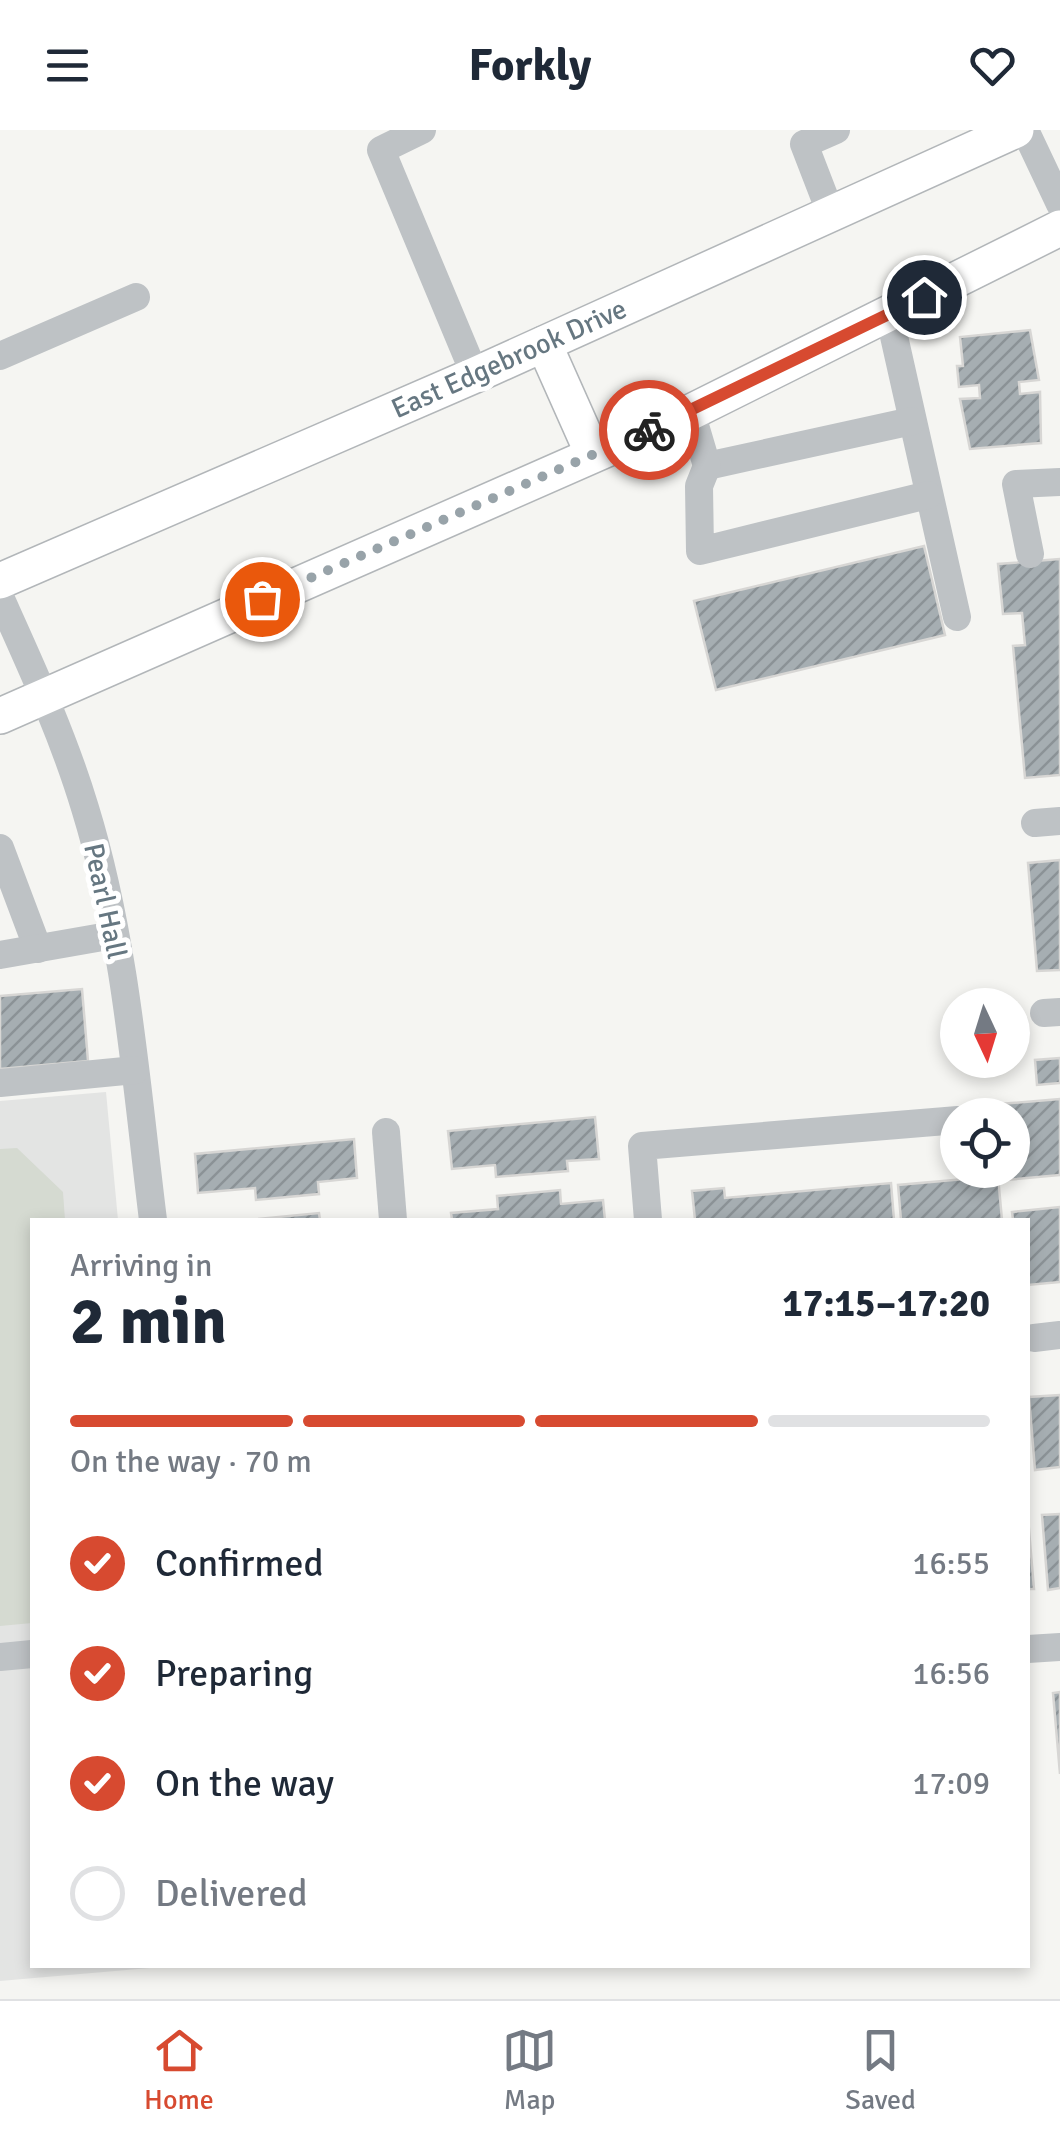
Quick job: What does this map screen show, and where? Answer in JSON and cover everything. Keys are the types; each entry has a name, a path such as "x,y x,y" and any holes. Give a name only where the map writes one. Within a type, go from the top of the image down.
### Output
{"main road":[{"name":"East Edgebrook Drive","path":"0,581 475,375 1016,130"},
{"path":"0,716 691,412 1060,228"},
{"path":"544,344 593,454"}],"street":[{"path":"422,130 381,150 475,375"},
{"path":"831,214 804,144 836,130"},
{"path":"1025,130 1060,204"},
{"path":"0,356 136,297"},
{"path":"890,314 956,617"},
{"path":"691,412 707,466 699,486 700,551 928,495"},
{"path":"707,466 912,421"},
{"path":"1030,554 1016,484 1060,482"},
{"name":"Pearl Hall","path":"0,597 44,696 86,810 114,935 153,1218"},
{"path":"0,848 38,949"},
{"path":"0,956 114,935"},
{"path":"0,1083 134,1070"},
{"path":"648,1218 642,1146 940,1121"},
{"path":"386,1132 394,1218"},
{"path":"1030,1649 1060,1647"},
{"path":"0,1657 30,1654"}],"shaded area":[{"path":"106,1092 118,1218 30,1218 30,1968 150,1968 0,1981 0,1101"},
{"path":"17,1148 63,1192 65,1218 30,1218 30,1623 0,1626 0,1149"}],"building":[{"path":"1030,330 1039,380 1019,382 1020,394 1040,392 1041,443 970,449 960,399 980,398 979,385 959,387 957,366 963,366 960,337"},
{"path":"924,546 945,635 716,690 694,601"},
{"path":"1060,559 1060,775 1025,778 1013,646 1025,645 1022,613 1003,614 998,564"},
{"path":"1060,860 1060,970 1037,971 1028,863"},
{"path":"82,989 88,1061 0,1069 0,996"},
{"path":"1060,1058 1060,1083 1037,1085 1035,1060"},
{"path":"1060,1099 1060,1175 1030,1178 1030,1102"},
{"path":"595,1117 599,1159 567,1161 568,1171 496,1177 495,1165 452,1169 448,1131"},
{"path":"354,1139 357,1178 318,1182 319,1194 256,1200 255,1188 198,1193 195,1154"},
{"path":"940,1181 940,1188 999,1188 1002,1218 901,1218 898,1185"},
{"path":"891,1183 894,1218 695,1218 692,1191 724,1188 725,1198"},
{"path":"560,1190 561,1204 603,1200 605,1218 452,1218 451,1213 498,1209 497,1196"},
{"path":"1060,1207 1060,1282 1030,1285 1030,1218 1013,1218 1012,1212"},
{"path":"319,1213 320,1218 268,1218"},
{"path":"1060,1395 1060,1467 1035,1470 1030,1397"},
{"path":"1060,1514 1060,1588 1048,1590 1042,1515"},
{"path":"1030,1542 1034,1589 1030,1589"},
{"path":"1060,1692 1060,1774 1053,1693"}],"way so far":[{"path":"262,599 649,430"}],"route":[{"path":"649,430 924,297"}]}
